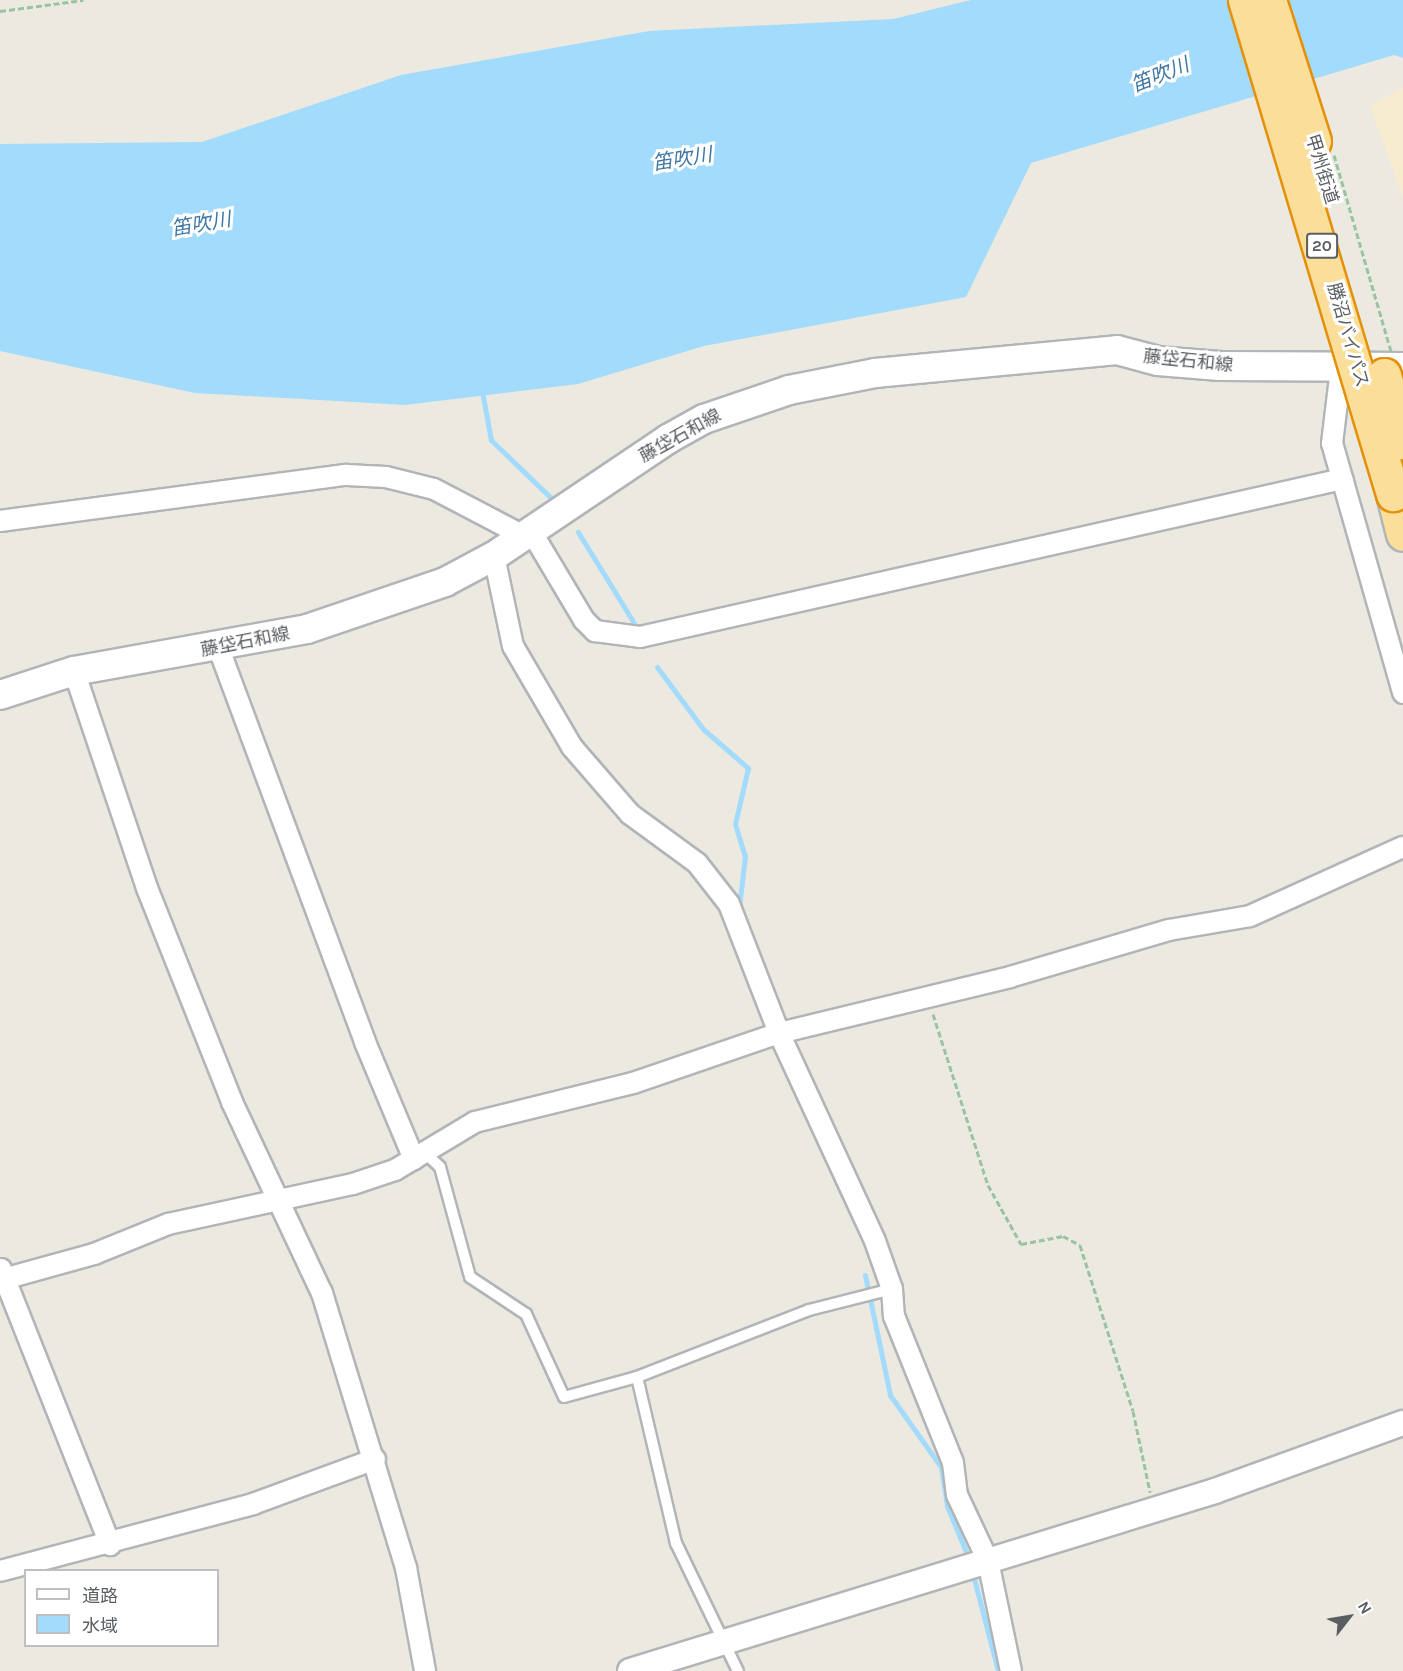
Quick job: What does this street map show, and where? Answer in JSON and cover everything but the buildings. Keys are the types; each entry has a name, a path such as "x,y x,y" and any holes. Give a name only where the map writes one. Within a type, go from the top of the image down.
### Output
{"highway":[{"name":"勝沼バイパス","path":"1245,0 1403,534"},
{"name":"甲州街道","path":"1269,0 1403,442"}],"main road":[{"name":"藤垈石和線","path":"0,695 74,671 219,649 307,629 445,582 494,556 630,463 704,419 748,402 875,374 1117,350 1158,361 1341,369 1398,364"}],"street":[{"path":"1341,369 1332,443 1403,693"},
{"path":"0,521 347,475 386,477 434,489 530,532 584,620 595,631 640,637 1342,479"},
{"path":"494,556 513,646 542,702 572,747 630,814 697,863 729,904 779,1033 875,1240 884,1290 913,1370 953,1462 957,1495 976,1565 1011,1671"},
{"path":"219,649 365,1042 419,1156"},
{"path":"74,671 147,888 277,1205 322,1293 375,1459 406,1568 425,1671"},
{"path":"110,1545 2,1275 94,1254 168,1224 277,1205 419,1156 475,1122 633,1083 779,1033 1169,930 1250,916 1403,847"},
{"path":"630,1671 1303,1462 1403,1423"},
{"path":"0,1571 110,1545 253,1504 375,1459"}],"lane":[{"path":"419,1156 440,1167 470,1277 526,1314 564,1397 637,1377 858,1295 884,1290"},
{"path":"637,1377 676,1543 722,1643 738,1671"}],"path":[{"path":"0,11 82,0"},
{"path":"1332,148 1398,364"},
{"path":"924,996 946,1045 988,1185 1021,1244 1063,1236 1080,1245 1133,1411 1153,1507"}],"sand":[{"path":"1403,87 1403,198 1370,106"}],"water":[{"name":"笛吹川","path":"971,0 1403,0 1403,58 1394,55 1031,163 966,297 704,346 578,384 405,405 195,393 0,351 0,144 202,142 401,75 649,31 893,19"}],"waterway":[{"path":"482,391 491,440 551,498"},
{"path":"578,532 639,631"},
{"path":"657,667 703,729 748,768 735,824 745,856 739,908"},
{"path":"865,1275 890,1395 941,1467 947,1506 969,1559"},
{"path":"972,1571 998,1671"}]}
